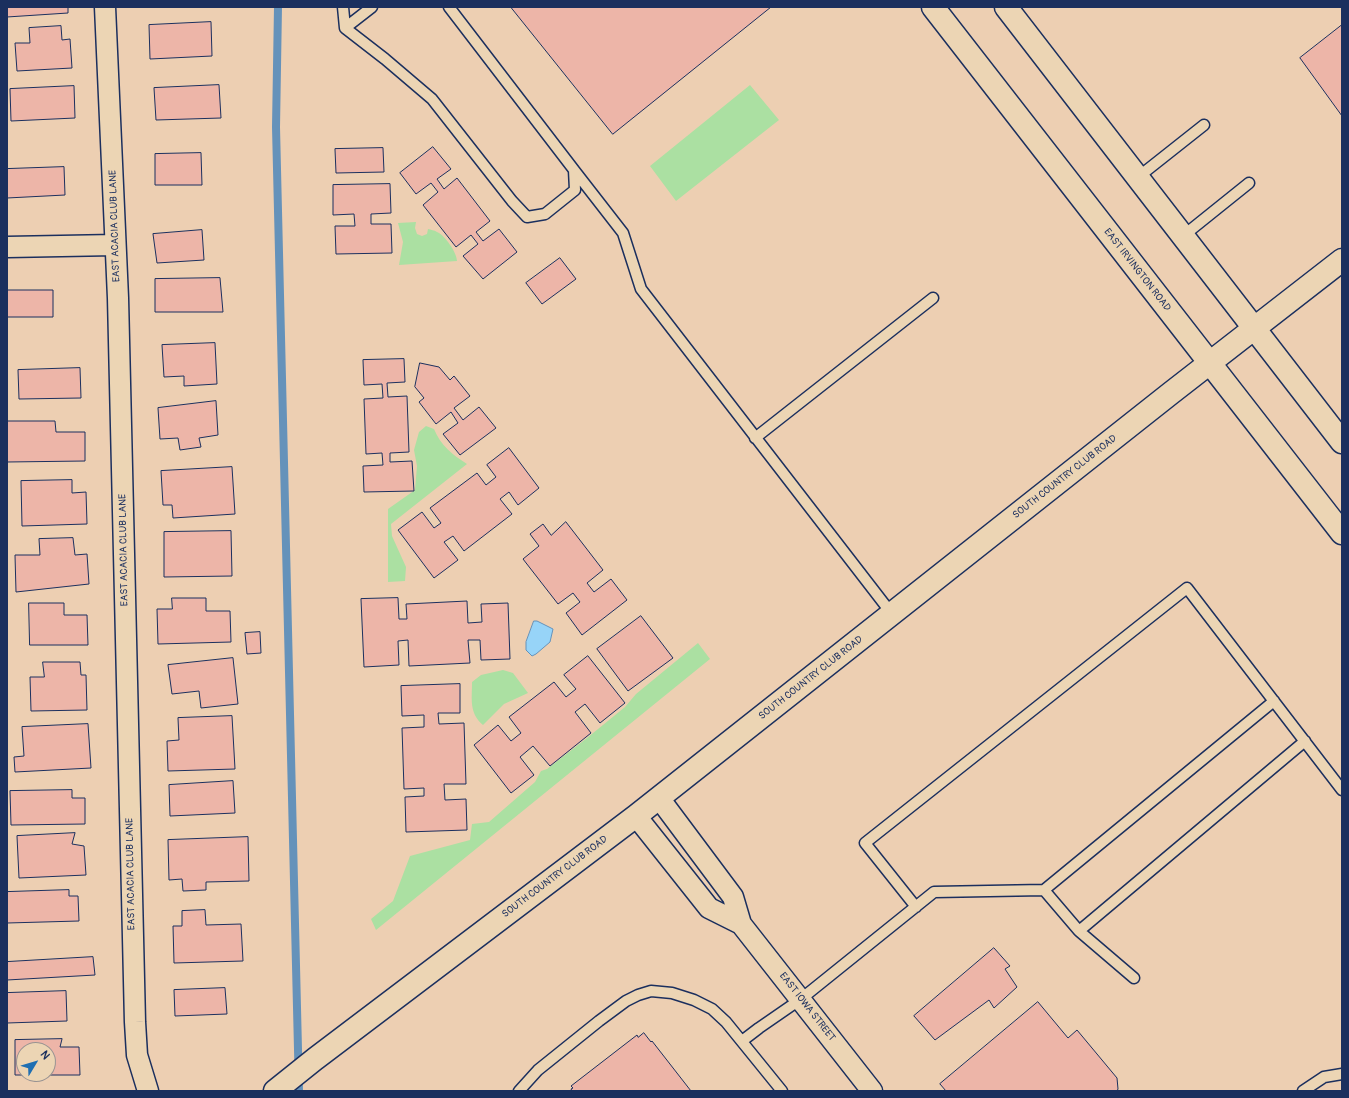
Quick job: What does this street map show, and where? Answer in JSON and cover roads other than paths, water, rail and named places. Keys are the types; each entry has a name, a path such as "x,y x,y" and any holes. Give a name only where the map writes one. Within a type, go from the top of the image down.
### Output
{"street":[{"name":"EAST ACACIA CLUB LANE","path":"105,7 119,337 135,1022 137,1055 148,1091"},
{"name":"EAST IRVINGTON ROAD","path":"933,7 1342,533"},
{"path":"1006,7 1342,442"},
{"path":"7,247 115,245"},
{"name":"SOUTH COUNTRY CLUB ROAD","path":"278,1089 315,1059 636,816 1342,260"},
{"name":"EAST IOWA STREET","path":"658,798 733,897 741,924 872,1091"},
{"name":"EAST IOWA STREET","path":"636,816 709,908 741,924"}],"lane":[{"path":"344,7 345,28"},
{"path":"345,28 372,7"},
{"path":"449,7 623,233 641,289 892,614"},
{"path":"345,28 386,59 432,99 512,201 527,217 545,214 575,190 574,170"},
{"path":"1137,178 1204,125"},
{"path":"1183,236 1249,183"},
{"path":"755,438 933,298"},
{"path":"916,907 865,843 1187,588 1342,790"},
{"path":"742,1041 801,999 934,892 1044,890 1274,701"},
{"path":"1079,931 1305,741"},
{"path":"1044,890 1079,931 1134,978"},
{"path":"519,1091 538,1070 599,1021 638,994 651,991 672,993 694,1000 712,1009 726,1022 782,1091"},
{"path":"1303,1091 1324,1076 1342,1074"}],"water":[{"path":"534,621 553,629 550,642 532,656 526,650 526,642"}],"waterway":[{"path":"278,7 276,127 299,1091"}]}
